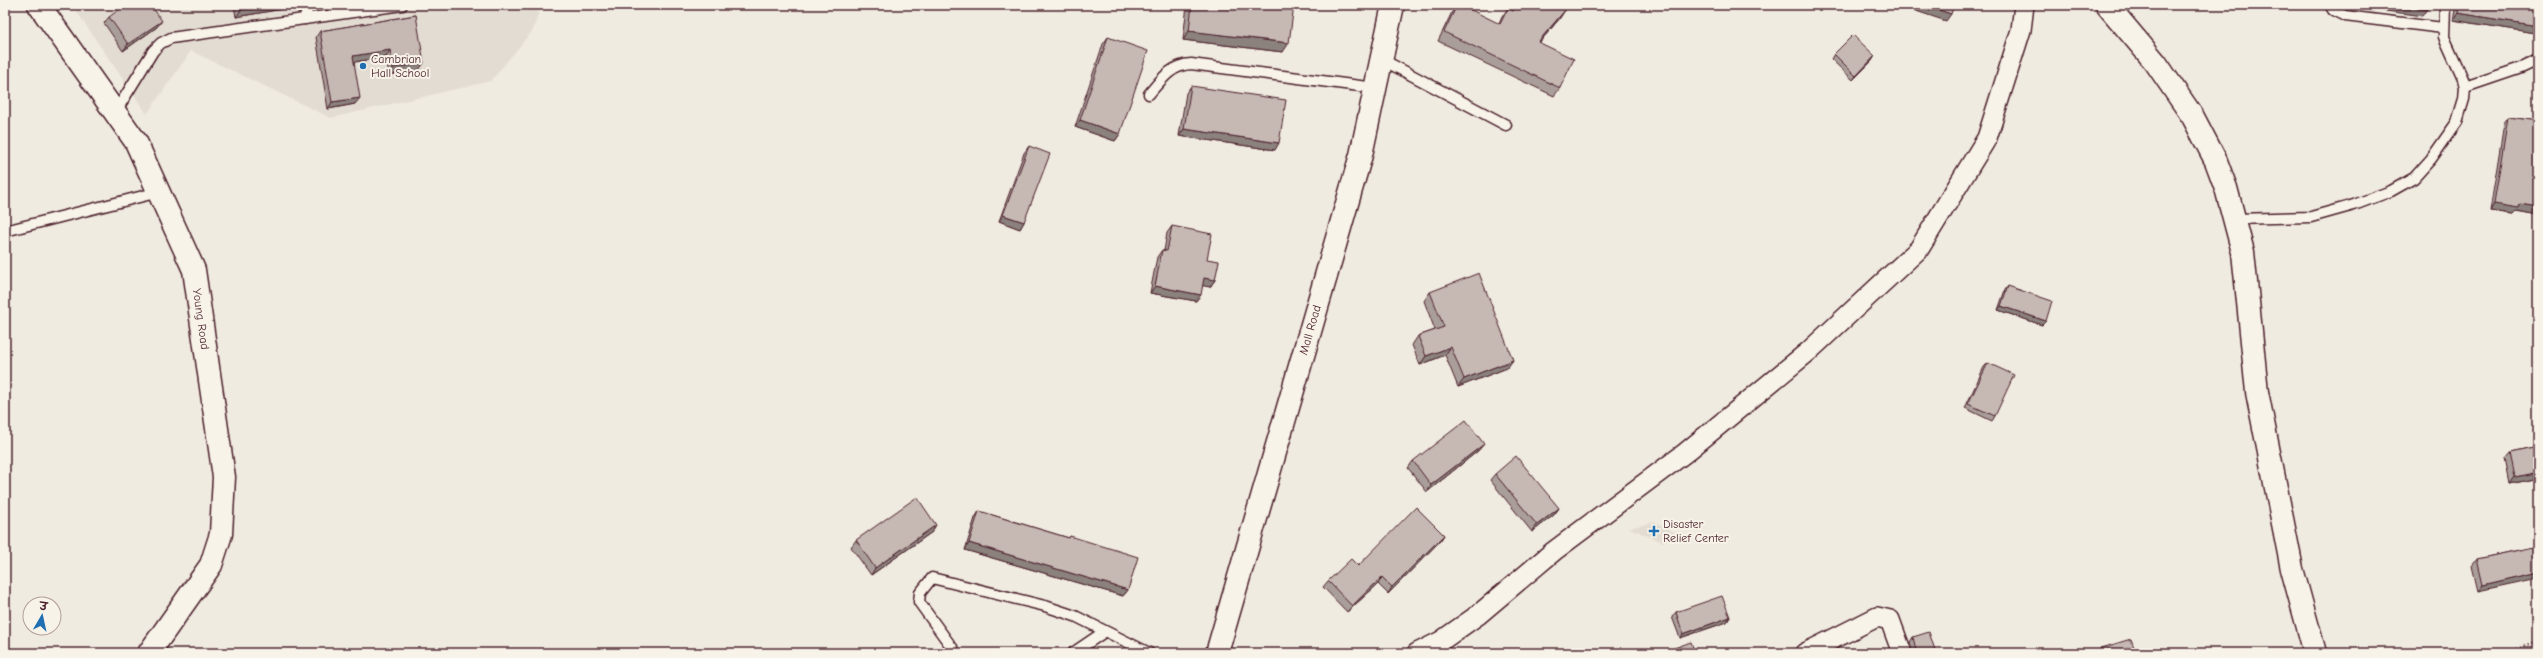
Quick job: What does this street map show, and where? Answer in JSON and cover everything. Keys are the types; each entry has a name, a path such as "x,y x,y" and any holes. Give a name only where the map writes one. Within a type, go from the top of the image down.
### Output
{"street":[{"name":"Young Road","path":"39,5 136,142 194,270 224,477 224,508 221,534 212,564 149,653"},
{"name":"Mall Road","path":"1217,653 1361,155 1374,88 1393,5"},
{"path":"1417,653 1441,641 1478,615 1554,551 1685,453 1809,351 1919,249 1987,138 2021,30 2024,5"},
{"path":"2107,5 2156,64 2193,117 2216,161 2235,219 2243,252 2257,392 2292,569 2315,653"},
{"path":"1805,653 1876,617 1890,620 1902,653"}],"lane":[{"path":"305,19 308,5"},
{"path":"115,113 153,51 161,43 171,38 402,5"},
{"path":"2330,5 2333,10 2345,16 2443,28"},
{"path":"2235,219 2311,217 2354,205 2390,191 2414,178 2431,159 2457,122 2464,99 2465,87 2444,37 2443,28 2445,5"},
{"path":"1381,59 1506,124"},
{"path":"2465,87 2521,68 2538,60"},
{"path":"1149,94 1165,75 1179,65 1191,64 1374,88"},
{"path":"5,231 158,192"},
{"path":"956,653 919,602 920,593 932,578 1045,606 1075,616 1104,632 1149,653"},
{"path":"1073,653 1104,632"}],"path":[{"path":"2506,653 2538,642"}],"shaded area":[{"name":"Cambrian Hall School","path":"72,5 541,5 533,30 491,81 331,118 191,51 147,114"},
{"name":"Disaster Relief Center","path":"1655,522 1678,534 1662,542 1629,528"}],"building":[{"path":"125,5 151,5 162,21 128,44 109,17"},
{"path":"240,5 270,5 241,10"},
{"path":"1192,5 1294,5 1289,43 1189,31"},
{"path":"1457,5 1461,5 1500,24 1508,8 1513,11 1518,5 1561,5 1566,9 1538,42 1574,59 1560,88 1444,32"},
{"path":"1924,5 1954,5 1951,14"},
{"path":"2396,5 2428,5 2427,9"},
{"path":"2459,5 2538,5 2538,26 2458,13"},
{"path":"416,15 424,63 393,68 390,50 353,56 360,98 332,102 320,31"},
{"path":"1853,35 1875,56 1856,76 1834,54"},
{"path":"1108,37 1148,51 1120,134 1080,120"},
{"path":"1191,86 1286,100 1279,143 1184,129"},
{"path":"2508,117 2538,121 2538,207 2520,204 2519,208 2494,204"},
{"path":"1029,146 1050,154 1024,222 1003,215"},
{"path":"1172,226 1212,234 1207,259 1219,261 1215,280 1204,278 1201,295 1155,286 1162,250 1167,251"},
{"path":"1479,273 1513,360 1464,379 1451,347 1426,356 1418,336 1444,327 1430,292"},
{"path":"2008,286 2052,301 2046,321 2001,306"},
{"path":"1988,363 2014,375 1995,416 1968,404"},
{"path":"1466,420 1484,444 1431,485 1413,461"},
{"path":"2538,447 2538,472 2515,477 2510,453"},
{"path":"1516,456 1559,508 1537,525 1495,474"},
{"path":"917,497 936,525 875,568 856,540"},
{"path":"1416,507 1444,535 1392,587 1382,577 1352,606 1328,581 1351,559 1358,566"},
{"path":"979,511 1069,538 1070,536 1138,557 1128,590 969,543"},
{"path":"2538,546 2538,572 2483,585 2477,559"},
{"path":"1722,596 1730,617 1683,634 1676,612"},
{"path":"1929,632 1936,653 1915,653 1916,650 1913,637"},
{"path":"2131,639 2136,653 2085,653"},
{"path":"1691,642 1695,653 1667,653 1666,651"}],"place":[{"name":"Cambrian Hall School","path":"363,66"},
{"name":"Disaster Relief Center","path":"1654,531"}]}
